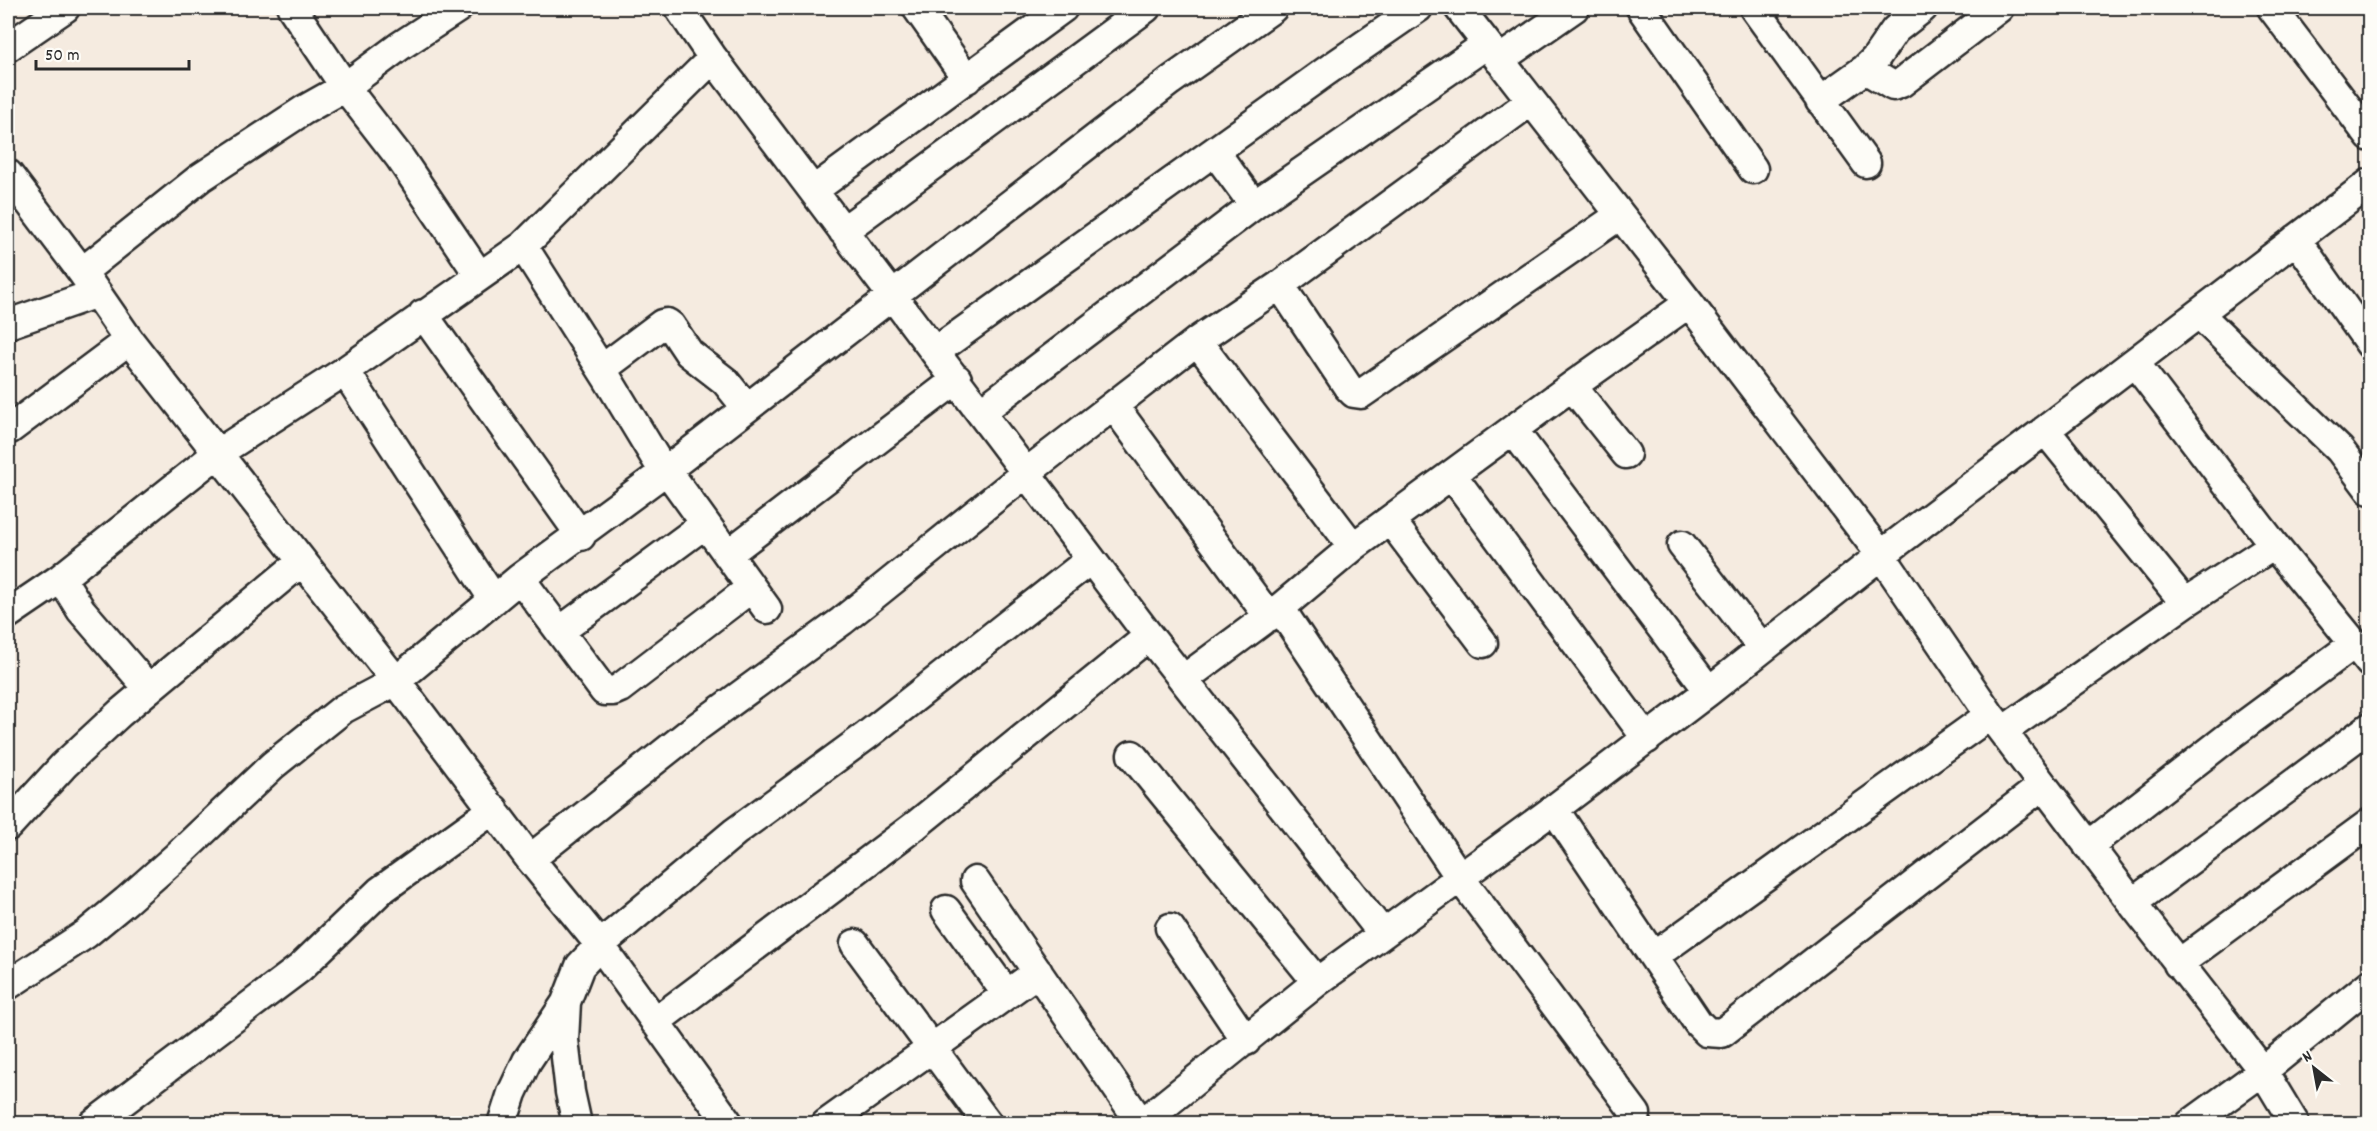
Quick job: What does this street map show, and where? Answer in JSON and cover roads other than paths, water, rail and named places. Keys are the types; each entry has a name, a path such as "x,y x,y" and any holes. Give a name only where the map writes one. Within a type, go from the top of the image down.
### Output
{"street":[{"path":"8,47 65,8"},
{"path":"292,8 345,87 399,158 479,275"},
{"path":"8,324 90,283 200,178 304,110 345,87 400,46 458,8"},
{"path":"679,8 843,231 982,411 1149,636 1383,934"},
{"path":"917,8 966,79"},
{"path":"814,190 966,79 1033,16 1063,8"},
{"path":"843,231 1146,8"},
{"path":"8,985 86,934 177,856 273,765 343,709 396,681 520,578 581,536 1170,81 1273,8"},
{"path":"936,351 1324,72 1418,8"},
{"path":"1459,8 1689,303 1881,555 1997,723 2088,846 2263,1071 2295,1124"},
{"path":"982,411 1254,205 1493,52 1574,8"},
{"path":"1641,8 1753,169"},
{"path":"1754,8 1866,163"},
{"path":"1820,101 1865,69 1875,59 1894,30 1923,8"},
{"path":"1865,69 1893,86 1901,83 1999,8"},
{"path":"2280,10 2370,137"},
{"path":"8,614 61,579 218,453 345,371 423,314 523,246 713,57"},
{"path":"530,859 693,730 842,621 1026,473 1197,341 1280,285 1531,101"},
{"path":"1215,152 1254,205"},
{"path":"8,174 90,283 129,340 396,681 530,859 600,945 729,1124"},
{"path":"975,881 1141,1123 1246,1041 1317,981 1461,879 1647,739 1881,555 2370,183"},
{"path":"1280,285 1348,387 1354,393 1361,394 1620,215"},
{"path":"2296,239 2370,344"},
{"path":"520,578 604,690 613,691 759,599 674,480 664,472 602,369 523,246"},
{"path":"1184,679 1274,613 1353,547 1689,303"},
{"path":"423,314 581,536"},
{"path":"2199,314 2340,450 2370,490"},
{"path":"602,369 662,324 667,323 689,353 725,381 746,407"},
{"path":"10,429 129,340"},
{"path":"1197,341 1353,547"},
{"path":"2088,846 2228,737 2362,654 2274,545 2135,363"},
{"path":"345,371 494,600"},
{"path":"728,554 957,379"},
{"path":"1572,386 1626,454"},
{"path":"1114,406 1274,613 1461,879 1636,1114"},
{"path":"1513,430 1709,691"},
{"path":"2045,430 2185,603"},
{"path":"1452,475 1647,739"},
{"path":"1391,521 1483,643"},
{"path":"560,631 705,524"},
{"path":"1682,545 1762,648"},
{"path":"1654,956 1997,723 2274,545"},
{"path":"502,1124 512,1093 527,1061 566,1002 580,966 600,945 735,832 866,736 1091,559"},
{"path":"8,824 78,752 149,689 301,562"},
{"path":"61,579 81,610 149,689"},
{"path":"655,1022 916,825 1149,636"},
{"path":"2132,903 2370,727"},
{"path":"1132,755 1317,981"},
{"path":"1554,809 1698,1023 1707,1032 1722,1033 2043,785"},
{"path":"93,1124 300,968 380,891 494,809"},
{"path":"2178,964 2370,823"},
{"path":"946,910 1006,993"},
{"path":"1170,928 1246,1041"},
{"path":"855,944 988,1124"},
{"path":"826,1124 1038,972"},
{"path":"2190,1124 2263,1071 2370,984"},
{"path":"566,1002 564,1040 570,1092 577,1124"}]}
